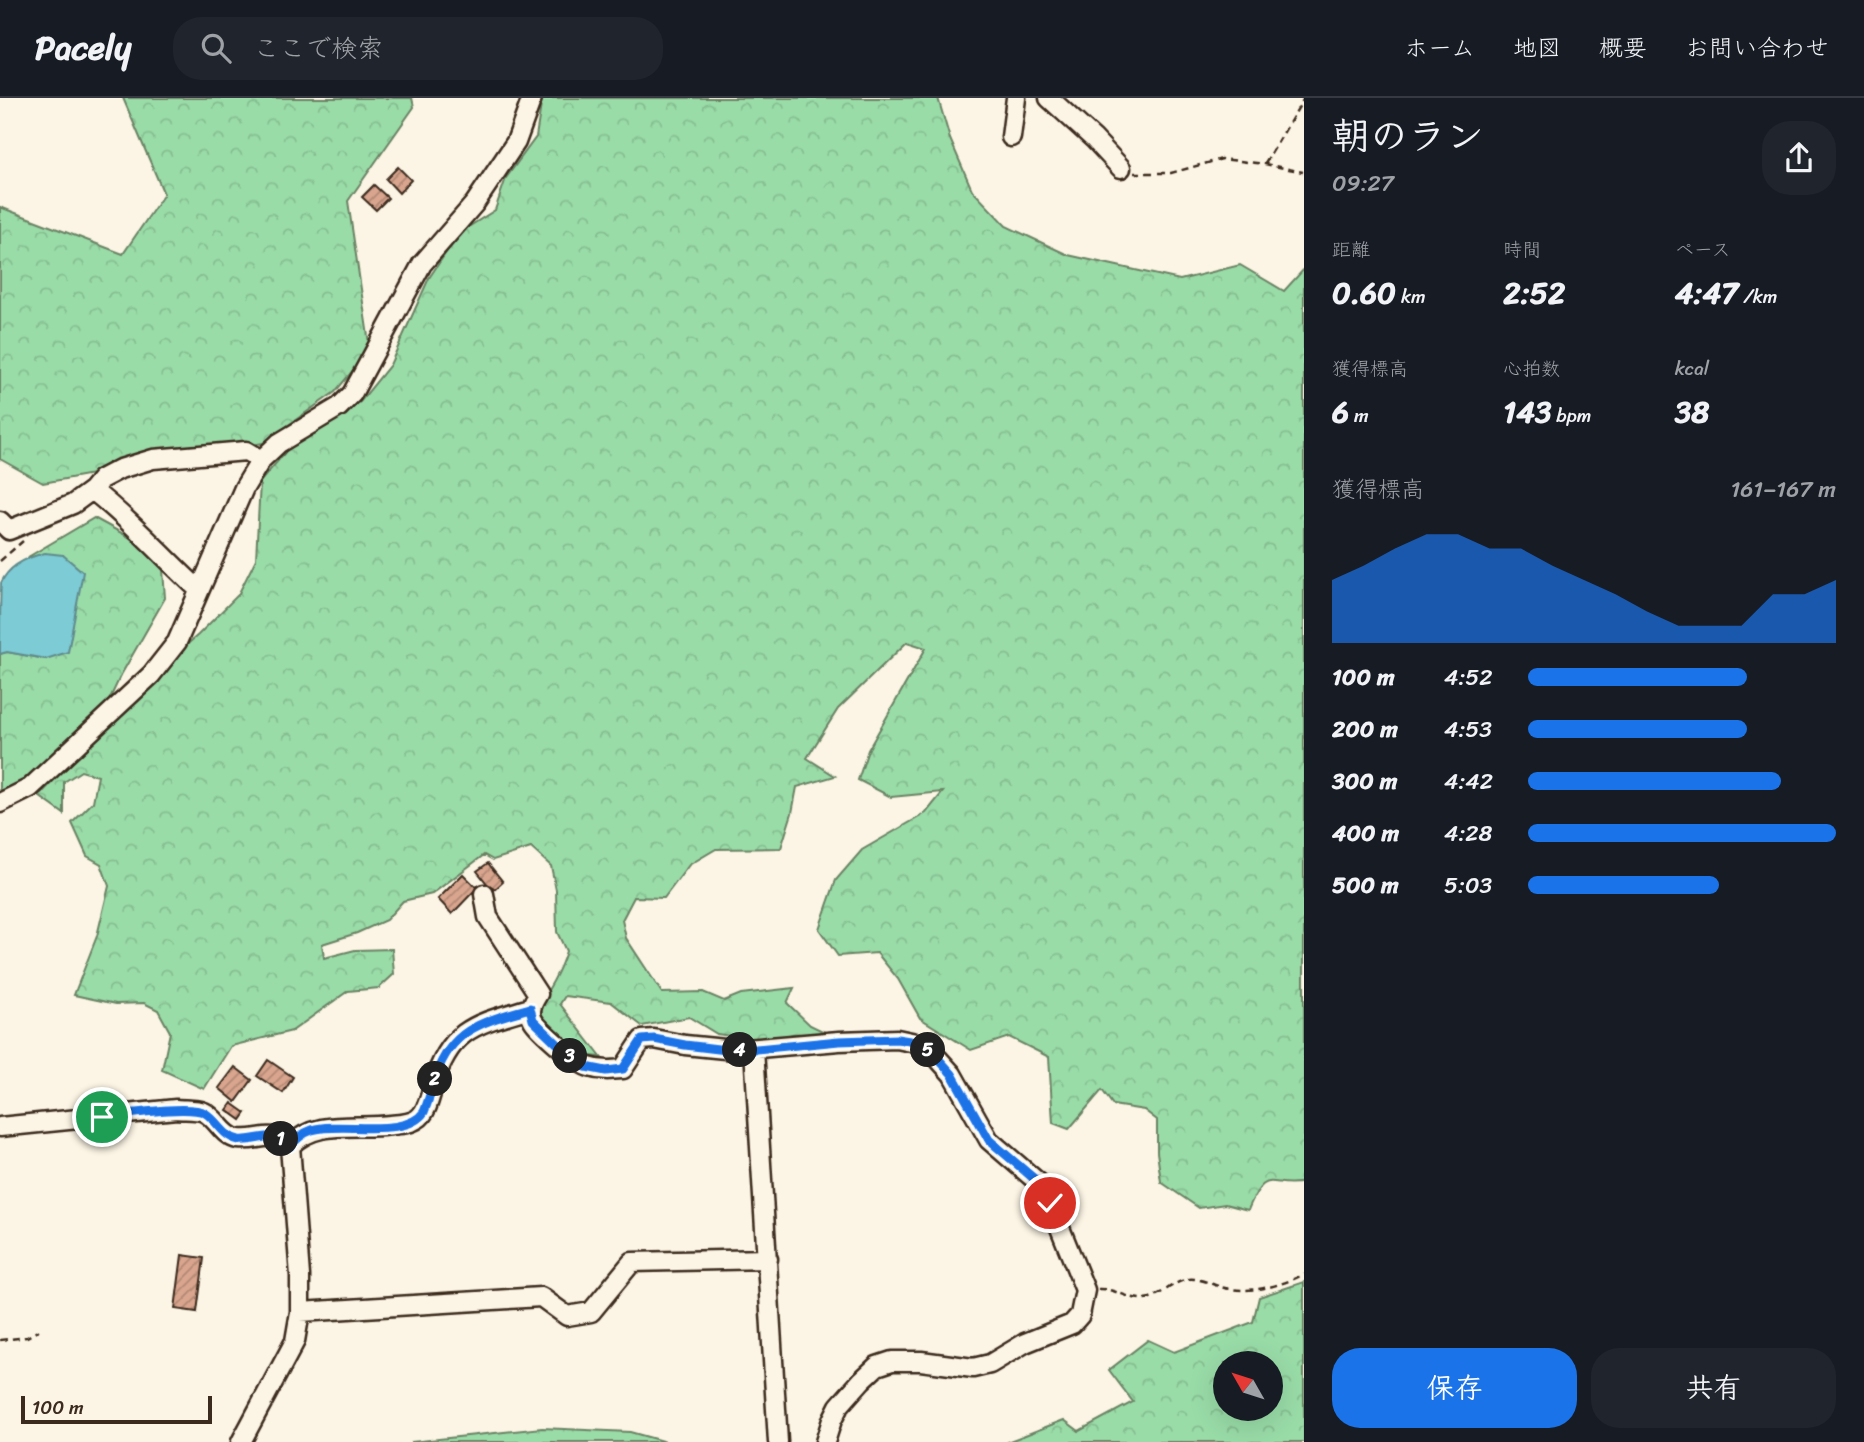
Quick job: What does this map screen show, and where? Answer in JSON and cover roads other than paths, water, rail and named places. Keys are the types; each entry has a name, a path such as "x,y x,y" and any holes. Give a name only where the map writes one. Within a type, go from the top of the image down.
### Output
{"street":[{"path":"0,803 30,788 151,675 177,642 244,488 261,460 279,443 339,407 352,394 422,264 475,203 516,142 532,98"},
{"path":"1012,137 1016,98"},
{"path":"1049,98 1121,168"},
{"path":"0,521 9,530 74,504 101,479 120,469 153,459 246,450 261,460"},
{"path":"92,490 118,509 173,567 199,590"},
{"path":"290,1146 300,1136 317,1129 370,1128 411,1123 420,1118 450,1046 477,1024 530,1008 538,994 488,917 484,894"},
{"path":"530,1008 533,1020 569,1055 586,1067 606,1071 623,1069 642,1040 654,1039 735,1051 786,1044 897,1039 916,1042 934,1054 952,1074 989,1140 1039,1183 1050,1203 1084,1290 1080,1315 1072,1324 1025,1343 990,1364 973,1368 921,1361 892,1361 877,1366 839,1406 825,1442"},
{"path":"754,1049 778,1442"},
{"path":"0,1126 176,1109 203,1111 230,1136 239,1140 271,1135 290,1146 300,1276 300,1312 295,1341 241,1442"},
{"path":"300,1312 541,1297 567,1316 592,1312 632,1262 768,1259"}],"water":[{"path":"45,553 63,555 83,572 68,652 46,659 7,652 0,654 1,583 9,571 20,563"}]}
